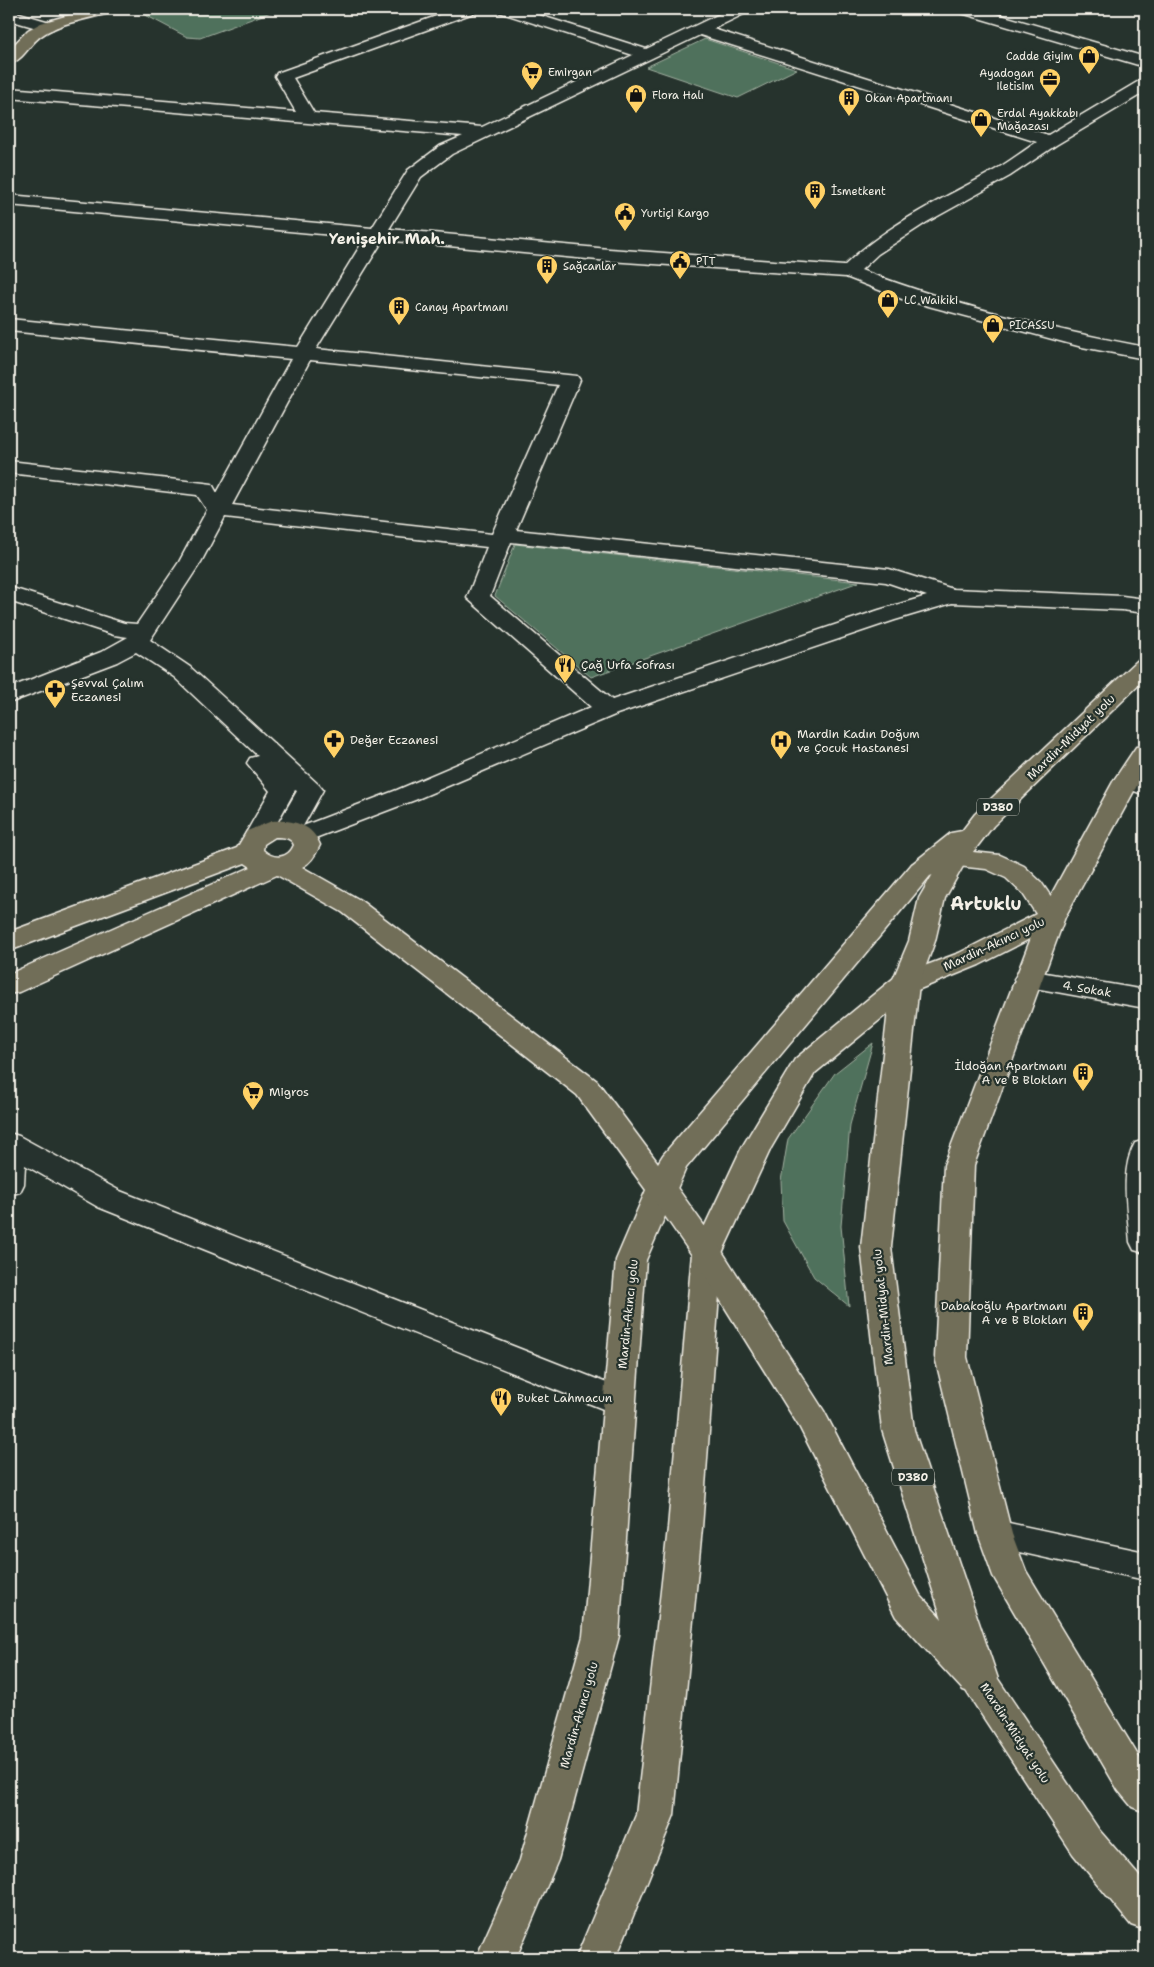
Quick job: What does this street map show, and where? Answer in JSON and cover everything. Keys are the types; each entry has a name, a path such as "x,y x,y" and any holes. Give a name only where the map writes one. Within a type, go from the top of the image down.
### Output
{"main road":[{"path":"9,42 17,34 72,9"},
{"path":"9,59 41,24 106,9"},
{"name":"Mardin-Midyat yolu","path":"1145,666 984,820 955,858 932,898 922,941 905,984 876,1247 898,1430 982,1686 1086,1842 1145,1912"},
{"path":"1145,752 1136,783 1052,917 958,1164 951,1357 995,1534 1010,1576 1131,1778 1145,1795"},
{"path":"921,870 984,820"},
{"path":"9,942 254,844 272,830 295,832 307,846 302,856 296,861 278,865 9,985"},
{"path":"254,844 260,862 278,865 351,906 587,1088 707,1253 812,1420 908,1606 982,1686"},
{"name":"Mardin-Akıncı yolu","path":"496,1958 539,1860 601,1636 631,1260 673,1163 921,870 955,858 991,861 1015,872 1032,888 1052,917 969,958 905,984 805,1066 757,1147 707,1253 686,1528 654,1815 596,1958"}],"street":[{"path":"308,117 283,76 470,9"},
{"path":"505,9 646,54"},
{"path":"9,696 108,657 141,637 190,562 304,353 379,234 414,174 446,150 742,9"},
{"path":"964,9 1145,62"},
{"path":"9,15 41,24"},
{"path":"699,30 1050,141"},
{"path":"849,272 871,250 921,218 1004,172 1050,141 1145,86"},
{"path":"9,93 483,132"},
{"path":"9,200 628,257 849,272 909,295 1082,341 1145,353"},
{"path":"9,325 570,380 478,598 608,709"},
{"path":"9,467 204,489 218,510"},
{"path":"218,510 889,576 950,596 1122,603 1145,606"},
{"path":"9,594 141,637 182,672 310,790 295,832"},
{"path":"295,832 406,794 608,709 887,615 950,596"},
{"path":"141,637 168,677 199,709 255,758 283,790 254,844"},
{"name":"4. Sokak","path":"1028,979 1145,998"},
{"path":"9,1184 10,1144 109,1199 620,1402"},
{"path":"1145,1151 1141,1176 1145,1242"},
{"path":"995,1534 1145,1566"}],"green space":[{"path":"134,9 279,9 200,38 187,37"},
{"path":"705,39 797,69 738,98 646,67"},
{"path":"515,544 859,582 591,677 495,596"},
{"path":"873,1043 850,1125 841,1226 849,1306 814,1277 783,1221 781,1181 788,1139 835,1073"}],"place":[{"name":"Cadde Giyim","path":"1089,75"},
{"name":"Emirgan","path":"532,91"},
{"name":"Ayadogan iletisim","path":"1050,98"},
{"name":"Flora Halı","path":"636,114"},
{"name":"Okan Apartmanı","path":"849,117"},
{"name":"Erdal Ayakkabı Mağazası","path":"981,138"},
{"name":"İsmetkent","path":"815,210"},
{"name":"Yurtiçi Kargo","path":"625,232"},
{"name":"PTT","path":"680,280"},
{"name":"Sağcanlar","path":"547,285"},
{"name":"LC Waikiki","path":"888,319"},
{"name":"Canay Apartmanı","path":"399,326"},
{"name":"PICASSU","path":"993,344"},
{"name":"Çağ Urfa Sofrası","path":"565,684"},
{"name":"Şevval Çalım Eczanesi","path":"55,709"},
{"name":"Değer Eczanesi","path":"334,759"},
{"name":"Mardin Kadın Doğum ve Çocuk Hastanesi","path":"781,760"},
{"name":"İldoğan Apartmanı A ve B Blokları","path":"1083,1092"},
{"name":"Migros","path":"253,1111"},
{"name":"Dabakoğlu Apartmanı A ve B Blokları","path":"1083,1332"},
{"name":"Buket Lahmacun","path":"501,1417"}],"district":[{"name":"Yenişehir Mah.","path":"387,239"},
{"name":"Artuklu","path":"986,904"}]}
